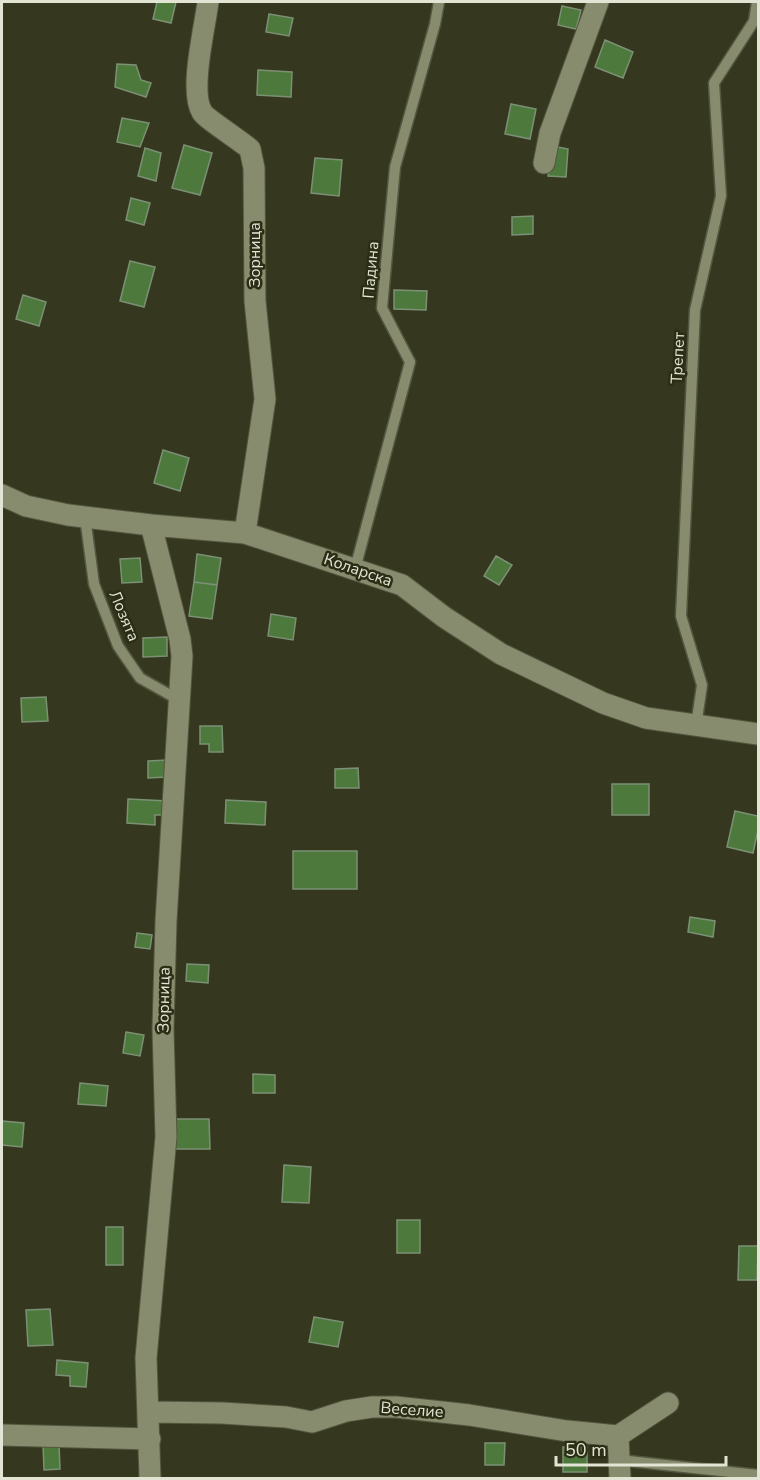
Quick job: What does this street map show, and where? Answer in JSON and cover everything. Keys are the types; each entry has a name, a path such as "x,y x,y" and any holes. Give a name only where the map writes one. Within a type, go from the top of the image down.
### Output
{"street":[{"name":"Зорница","path":"208,2 196,83 197,99 203,114 250,148 254,168 255,301 265,399 245,533"},
{"path":"544,162 550,133 598,2"},
{"name":"Коларска","path":"2,495 26,506 85,517 245,533 402,585 444,617 501,654 603,703 646,718 759,734"},
{"name":"Зорница","path":"150,1479 146,1358 166,1137 163,1029 166,921 182,656 180,639 151,525"},
{"path":"620,1469 618,1436 668,1403"},
{"name":"Веселие","path":"148,1412 243,1414 286,1417 312,1422 346,1411 372,1407 396,1407 618,1436"},
{"path":"2,1434 150,1439"}],"lane":[{"name":"Падина","path":"355,568 410,362 382,308 395,167 435,24 439,2"},
{"name":"Трепет","path":"696,726 702,686 681,616 695,310 721,196 714,83 754,21 757,2"},
{"name":"Лозята","path":"85,517 94,584 118,646 140,678 179,700"},
{"path":"620,1469 759,1475"}],"building":[{"path":"157,2 176,2 171,23 153,19"},
{"path":"562,6 581,10 576,29 558,25"},
{"path":"269,14 293,18 289,36 266,32"},
{"path":"605,40 633,52 623,78 595,67"},
{"path":"117,64 136,65 141,80 151,83 146,97 115,87"},
{"path":"258,70 292,72 291,97 257,95"},
{"path":"511,104 536,109 530,139 505,134"},
{"path":"122,118 149,123 140,147 117,142"},
{"path":"184,145 212,153 200,195 172,188"},
{"path":"553,146 568,149 566,177 548,176"},
{"path":"145,148 161,153 156,181 138,176"},
{"path":"315,158 342,160 339,196 311,193"},
{"path":"131,198 150,203 144,225 126,220"},
{"path":"533,216 533,234 512,235 512,217"},
{"path":"130,261 155,267 144,307 120,301"},
{"path":"394,290 427,291 426,310 394,309"},
{"path":"23,295 46,302 39,326 16,319"},
{"path":"163,450 189,458 180,491 154,483"},
{"path":"197,554 221,558 217,585 194,582"},
{"path":"496,556 512,565 499,585 484,576"},
{"path":"140,558 142,582 122,583 120,559"},
{"path":"194,582 217,585 212,619 189,616"},
{"path":"271,614 296,618 293,640 268,636"},
{"path":"167,637 167,656 143,657 143,638"},
{"path":"46,697 48,721 22,722 21,698"},
{"path":"200,726 222,726 223,752 209,752 209,744 200,744"},
{"path":"167,760 167,777 148,778 148,761"},
{"path":"358,768 359,788 335,788 335,769"},
{"path":"612,784 649,784 649,815 612,815"},
{"path":"128,799 168,801 167,815 155,815 155,825 127,823"},
{"path":"226,800 266,802 265,825 225,823"},
{"path":"735,811 758,816 758,830 753,853 727,847"},
{"path":"293,851 357,851 357,889 293,889"},
{"path":"690,917 715,921 713,937 688,932"},
{"path":"137,933 152,935 150,949 135,947"},
{"path":"187,964 209,965 208,983 186,981"},
{"path":"126,1032 144,1035 140,1056 123,1053"},
{"path":"253,1074 275,1075 275,1093 253,1093"},
{"path":"80,1083 108,1086 106,1106 78,1104"},
{"path":"173,1119 209,1119 210,1149 174,1149"},
{"path":"2,1121 24,1123 22,1147 2,1145"},
{"path":"284,1165 311,1167 309,1203 282,1202"},
{"path":"397,1220 420,1220 420,1253 397,1253"},
{"path":"106,1227 123,1227 123,1265 106,1265"},
{"path":"739,1246 758,1246 757,1280 738,1280"},
{"path":"50,1309 53,1345 28,1346 26,1310"},
{"path":"314,1317 343,1322 338,1347 309,1342"},
{"path":"57,1360 88,1363 86,1387 70,1386 70,1376 56,1375"},
{"path":"485,1443 505,1443 504,1465 485,1465"},
{"path":"59,1444 60,1469 44,1470 43,1445"},
{"path":"563,1447 587,1447 587,1472 563,1472"}]}
